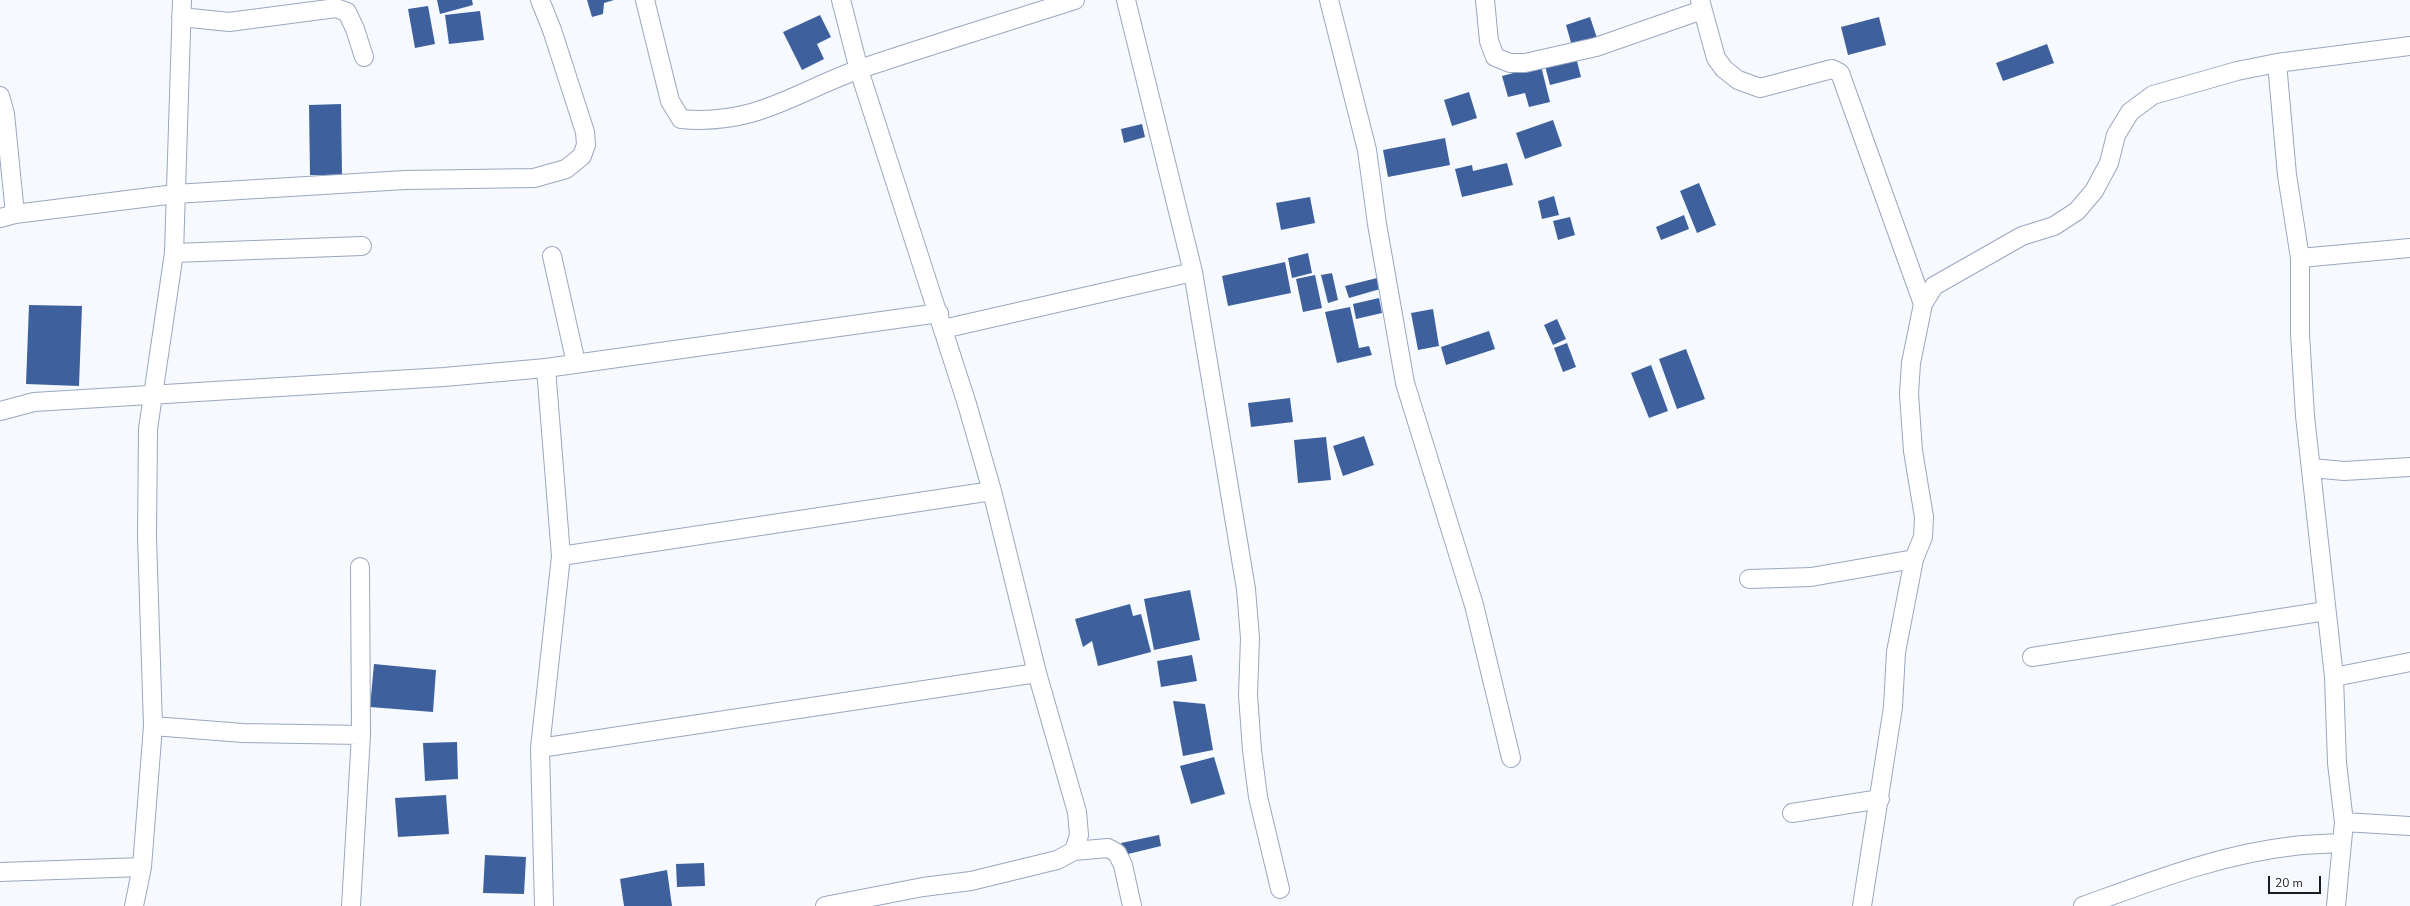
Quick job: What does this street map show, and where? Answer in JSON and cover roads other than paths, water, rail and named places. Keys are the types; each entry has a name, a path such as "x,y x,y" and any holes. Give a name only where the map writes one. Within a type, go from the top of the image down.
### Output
{"street":[{"path":"0,96 5,114 7,216 175,194 405,180 534,178 566,169 582,156 586,145 585,132 552,30 540,0"},
{"path":"645,0 670,101 681,119 706,120 747,116 774,107 859,70 1074,0"},
{"path":"841,0 859,70 941,321 992,491 1037,673 1077,812 1079,835 1074,851"},
{"path":"1126,0 1194,272 1246,589 1250,638 1249,711 1258,798 1280,889"},
{"path":"1329,0 1367,150 1377,224 1405,383 1474,605 1511,758"},
{"path":"1485,0 1488,36 1495,58 1510,63 1525,63 1596,47 1701,5 1716,58 1724,69 1738,80 1760,88 1832,68 1840,74 1923,304"},
{"path":"134,906 142,867 153,726 147,538 148,429 174,253 182,8 229,22 336,8 347,12 355,29 364,57"},
{"path":"1862,906 1880,799 1893,707 1896,652 1914,560 1923,536 1924,517 1913,451 1909,394 1911,363 1923,304 1934,286 2022,236 2054,226 2076,211 2094,191 2109,163 2116,135 2130,112 2153,95 2237,71 2277,63 2410,46"},
{"path":"2277,63 2287,175 2300,258 2300,341 2305,416 2312,468 2334,677 2336,763 2344,822 2336,906"},
{"path":"174,253 362,246"},
{"path":"2300,258 2410,248"},
{"path":"552,256 576,363"},
{"path":"0,411 34,402 444,377 546,368 576,363 941,321 1194,272"},
{"path":"544,906 540,748 560,556 546,368"},
{"path":"2312,468 2344,471 2410,467"},
{"path":"560,556 992,491"},
{"path":"1749,579 1811,577 1914,560"},
{"path":"351,906 361,735 360,567"},
{"path":"2032,657 2326,611"},
{"path":"2334,677 2410,662"},
{"path":"540,748 1037,673"},
{"path":"153,726 243,733 361,735"},
{"path":"1792,813 1880,799"},
{"path":"2344,822 2410,826"},
{"path":"2083,906 2176,872 2227,859 2293,846 2342,843"},
{"path":"825,906 923,887 971,881 1057,860 1074,851 1108,848 1117,853 1122,865 1132,906"},
{"path":"0,872 142,867"}]}
